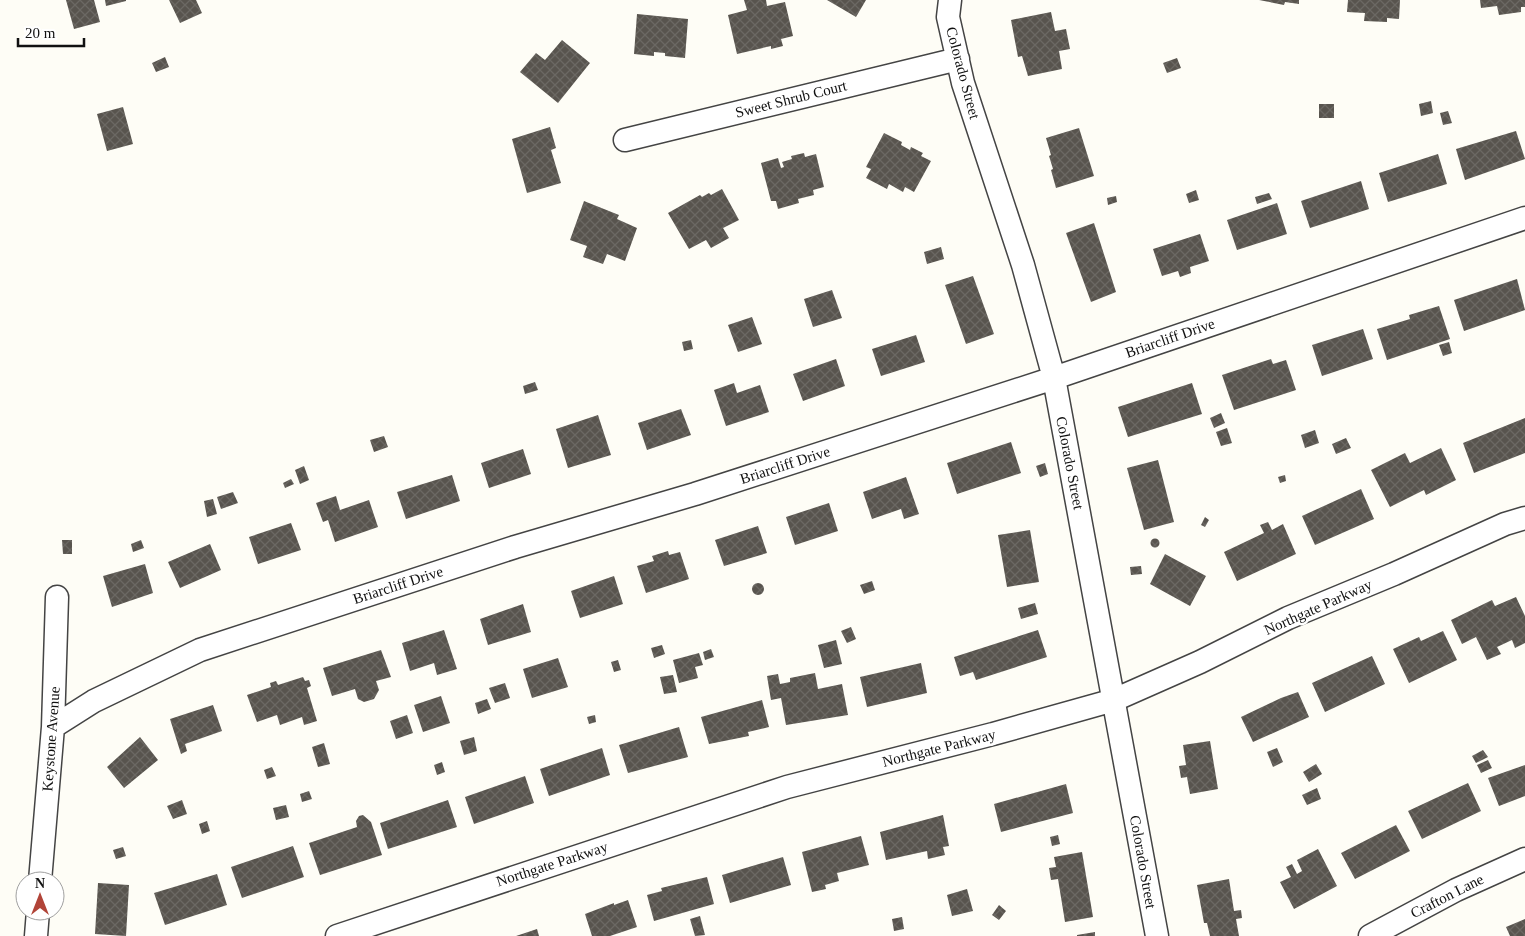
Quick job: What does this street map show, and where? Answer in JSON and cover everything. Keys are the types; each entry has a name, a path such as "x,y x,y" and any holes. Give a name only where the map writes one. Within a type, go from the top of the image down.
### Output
{"street":[{"name":"Colorado Street","path":"950,0 948,17 963,83 1023,265 1054,378 1157,936"},
{"name":"Sweet Shrub Court","path":"625,140 958,59"},
{"name":"Briarcliff Drive","path":"53,727 94,701 200,650 515,548 695,494 1054,378 1525,218"},
{"name":"Northgate Parkway","path":"337,936 787,787 993,734 1114,700 1200,662 1288,618 1394,574 1505,524 1525,518"},
{"name":"Keystone Avenue","path":"41,871 53,727 57,597"},
{"name":"Crafton Lane","path":"1370,936 1456,890 1525,859"},
{"path":"36,936 37,921"}],"building":[{"path":"66,0 94,0 100,22 74,29"},
{"path":"105,0 126,0 126,1 106,6"},
{"path":"169,0 196,0 202,13 180,23"},
{"path":"744,0 766,0 767,6 785,2 793,36 781,39 783,46 771,49 771,46 737,54 728,15 747,10"},
{"path":"827,0 866,0 856,17"},
{"path":"1259,0 1299,0 1299,4 1285,2 1284,5"},
{"path":"1348,0 1400,0 1399,19 1387,18 1387,22 1364,21 1365,13 1347,12"},
{"path":"1480,0 1525,0 1525,7 1521,7 1521,12 1499,15 1497,6 1481,8"},
{"path":"1051,12 1055,31 1066,29 1070,49 1059,51 1062,69 1028,76 1022,56 1018,57 1011,20"},
{"path":"637,14 688,19 685,58 665,56 665,53 654,52 654,56 634,54"},
{"path":"562,40 590,63 558,103 520,72 536,53 545,60"},
{"path":"165,57 169,67 156,72 152,63"},
{"path":"1177,58 1181,68 1167,73 1163,63"},
{"path":"1431,101 1433,113 1421,116 1419,104"},
{"path":"1319,104 1334,104 1334,118 1319,118"},
{"path":"123,107 133,144 107,151 97,114"},
{"path":"1448,111 1452,123 1443,125 1440,113"},
{"path":"550,127 556,148 551,150 561,183 527,193 512,139"},
{"path":"1079,128 1094,176 1056,188 1051,170 1053,169 1049,156 1051,155 1046,138"},
{"path":"1516,131 1525,159 1465,180 1456,149"},
{"path":"884,133 902,142 901,145 910,150 911,147 923,153 921,156 931,161 914,192 905,187 903,192 889,184 887,189 866,178 871,169 866,167"},
{"path":"804,153 805,157 816,154 824,187 813,190 814,195 798,199 799,203 778,209 776,201 771,201 761,163 778,158 781,168 784,167 782,162 792,159 791,156"},
{"path":"1438,154 1447,184 1388,202 1379,173"},
{"path":"1361,181 1369,209 1310,228 1301,201"},
{"path":"722,189 739,220 723,228 729,238 711,248 706,240 689,249 668,213 700,195 702,197 709,193 711,195"},
{"path":"1196,190 1199,200 1189,203 1186,194"},
{"path":"1269,193 1272,199 1257,204 1255,197"},
{"path":"1116,196 1117,202 1108,205 1107,198"},
{"path":"584,201 619,215 617,219 637,228 625,261 607,254 603,264 583,257 587,246 570,240"},
{"path":"1277,203 1287,234 1237,250 1227,220"},
{"path":"1094,223 1116,292 1091,302 1066,233"},
{"path":"1200,234 1209,261 1190,267 1191,273 1180,277 1178,271 1162,276 1153,249"},
{"path":"941,247 944,259 927,264 924,252"},
{"path":"973,276 994,334 966,344 945,285"},
{"path":"1517,279 1525,310 1464,331 1454,300"},
{"path":"832,290 842,318 813,327 804,299"},
{"path":"1439,306 1450,339 1387,360 1377,329 1410,319 1409,315"},
{"path":"752,317 762,344 738,352 728,325"},
{"path":"1363,329 1373,359 1322,376 1312,345"},
{"path":"916,335 925,362 881,376 872,349"},
{"path":"691,340 693,349 684,351 682,342"},
{"path":"1449,342 1452,353 1443,356 1439,345"},
{"path":"836,359 845,386 803,401 793,374"},
{"path":"1271,359 1273,364 1286,360 1296,390 1234,410 1222,375"},
{"path":"535,382 538,390 525,394 523,386"},
{"path":"734,383 737,393 760,385 769,412 726,426 714,390"},
{"path":"1192,383 1202,414 1128,437 1118,407"},
{"path":"681,409 691,435 647,450 638,423"},
{"path":"1221,413 1225,423 1214,428 1210,418"},
{"path":"598,415 611,455 568,468 556,429"},
{"path":"1525,418 1525,453 1474,473 1463,443"},
{"path":"1227,428 1232,443 1221,446 1216,432"},
{"path":"1315,430 1319,443 1305,448 1301,435"},
{"path":"384,436 388,447 374,452 370,440"},
{"path":"1346,438 1351,448 1336,454 1332,444"},
{"path":"1011,442 1021,473 957,494 947,463"},
{"path":"1441,448 1456,480 1426,495 1424,490 1390,507 1371,470 1405,453 1410,463"},
{"path":"523,449 531,474 489,488 481,463"},
{"path":"1158,460 1174,522 1144,530 1127,468"},
{"path":"1045,463 1048,474 1040,477 1036,466"},
{"path":"304,466 309,480 300,484 295,470"},
{"path":"452,475 460,501 406,519 397,492"},
{"path":"1285,475 1286,481 1280,483 1278,477"},
{"path":"906,477 919,514 904,519 901,509 872,519 863,492"},
{"path":"291,479 294,484 285,488 283,483"},
{"path":"1361,489 1374,519 1315,545 1302,516"},
{"path":"233,492 238,503 221,509 217,497"},
{"path":"336,496 340,510 369,500 378,527 335,542 328,520 323,522 316,503"},
{"path":"213,499 217,514 207,517 204,501"},
{"path":"829,503 838,531 795,545 786,517"},
{"path":"1205,517 1209,520 1205,527 1201,525"},
{"path":"1268,522 1272,530 1283,524 1296,554 1237,581 1224,552 1264,533 1260,525"},
{"path":"291,523 301,550 258,564 249,537"},
{"path":"758,526 767,553 724,566 715,540"},
{"path":"1030,530 1039,582 1007,587 998,535"},
{"path":"1155,539 1159,543 1155,547 1151,543"},
{"path":"62,540 72,540 72,554 63,554"},
{"path":"141,540 144,548 133,552 131,544"},
{"path":"210,544 221,570 180,588 168,562"},
{"path":"668,551 669,555 680,552 689,579 646,593 637,566 654,561 652,556"},
{"path":"1165,554 1206,576 1190,606 1150,584"},
{"path":"145,564 153,593 112,607 103,576"},
{"path":"1141,566 1142,574 1131,575 1130,567"},
{"path":"614,576 623,604 580,618 571,591"},
{"path":"872,581 875,590 864,594 860,585"},
{"path":"756,583 760,583 764,589 760,595 756,595 752,591 752,587"},
{"path":"1516,597 1525,616 1525,643 1515,648 1512,640 1497,647 1501,654 1487,660 1476,637 1462,644 1451,620 1492,600 1495,606"},
{"path":"1035,603 1038,614 1021,619 1018,608"},
{"path":"523,604 531,632 488,645 480,619"},
{"path":"851,627 856,639 847,643 841,631"},
{"path":"444,630 457,669 437,675 434,663 410,671 402,643"},
{"path":"1038,630 1047,657 976,680 973,672 960,676 954,657"},
{"path":"1443,631 1457,660 1409,683 1393,649 1419,637 1421,641"},
{"path":"836,640 842,664 824,668 818,645"},
{"path":"662,645 665,654 654,658 651,648"},
{"path":"711,649 714,657 705,660 703,652"},
{"path":"381,650 391,677 376,681 379,690 374,699 364,702 358,699 355,689 332,696 323,668"},
{"path":"699,653 703,665 695,667 698,678 679,683 673,660"},
{"path":"1372,656 1385,684 1325,712 1312,683"},
{"path":"558,658 568,687 532,698 523,669"},
{"path":"618,660 621,670 614,672 611,662"},
{"path":"921,663 927,693 867,707 860,677"},
{"path":"815,673 818,689 842,684 848,715 786,725 781,698 771,700 767,676 778,674 780,684 790,682 790,678"},
{"path":"673,675 677,692 664,694 660,677"},
{"path":"303,677 305,681 309,680 311,686 307,688 317,721 304,725 302,717 280,725 277,715 257,722 247,695 271,687 270,683 276,681 278,685"},
{"path":"505,683 510,698 495,703 489,688"},
{"path":"1298,692 1309,717 1253,742 1241,717"},
{"path":"441,696 450,723 423,732 414,705"},
{"path":"487,699 491,709 478,714 475,703"},
{"path":"762,700 769,727 748,732 749,736 709,744 701,717"},
{"path":"213,705 222,731 185,744 187,751 181,754 170,719"},
{"path":"407,715 413,733 396,739 390,721"},
{"path":"595,715 596,722 589,724 587,717"},
{"path":"679,727 688,757 628,773 619,745"},
{"path":"140,737 158,760 124,788 107,767"},
{"path":"474,737 477,751 464,755 460,741"},
{"path":"1210,741 1218,789 1190,794 1187,777 1181,778 1179,766 1186,765 1183,745"},
{"path":"324,743 330,764 318,767 312,747"},
{"path":"602,748 610,775 549,796 540,769"},
{"path":"1277,748 1283,762 1273,767 1267,752"},
{"path":"1483,750 1488,757 1476,763 1472,756"},
{"path":"1488,760 1492,768 1481,773 1477,765"},
{"path":"442,762 445,772 437,775 434,765"},
{"path":"1316,764 1322,774 1309,782 1303,772"},
{"path":"1525,765 1525,796 1499,806 1488,778"},
{"path":"272,767 276,776 267,779 264,770"},
{"path":"525,776 534,803 474,824 465,797"},
{"path":"1468,783 1481,811 1422,839 1408,811"},
{"path":"1066,784 1073,813 1001,832 994,804"},
{"path":"1317,788 1321,799 1307,805 1302,795"},
{"path":"309,791 312,799 302,802 300,794"},
{"path":"182,800 187,814 173,819 167,806"},
{"path":"448,800 457,827 388,849 380,823"},
{"path":"286,805 289,817 276,820 273,808"},
{"path":"363,815 371,822 382,855 320,875 309,843 357,827 356,821 359,816"},
{"path":"943,815 949,846 943,847 945,855 928,859 927,851 886,860 880,832"},
{"path":"207,821 210,831 202,834 199,824"},
{"path":"1396,825 1410,851 1355,879 1341,853"},
{"path":"1058,835 1060,844 1052,846 1050,837"},
{"path":"861,836 869,865 837,873 839,881 825,885 826,889 812,892 802,852"},
{"path":"293,846 304,877 242,898 231,867"},
{"path":"123,847 126,856 116,859 113,850"},
{"path":"1318,849 1337,886 1294,909 1280,882 1291,877 1286,867 1292,864 1297,874 1302,871 1297,860"},
{"path":"1082,852 1093,917 1065,922 1058,879 1051,880 1049,868 1056,867 1054,857"},
{"path":"783,857 791,885 730,903 722,875"},
{"path":"217,874 227,905 165,925 154,893"},
{"path":"707,877 714,904 654,921 647,895 662,891 661,888"},
{"path":"1229,879 1234,911 1241,910 1242,918 1236,919 1239,936 1210,936 1207,923 1204,923 1197,885"},
{"path":"98,883 129,885 126,936 95,934"},
{"path":"967,889 973,911 952,916 947,895"},
{"path":"628,900 637,927 610,936 592,936 585,914"},
{"path":"999,905 1006,911 999,920 992,915"},
{"path":"700,916 705,935 695,936 690,919"},
{"path":"902,917 904,929 894,931 892,919"},
{"path":"1525,919 1525,936 1510,936 1506,927"},
{"path":"537,929 539,936 516,936"},
{"path":"1095,932 1095,936 1077,936 1077,935"}]}
